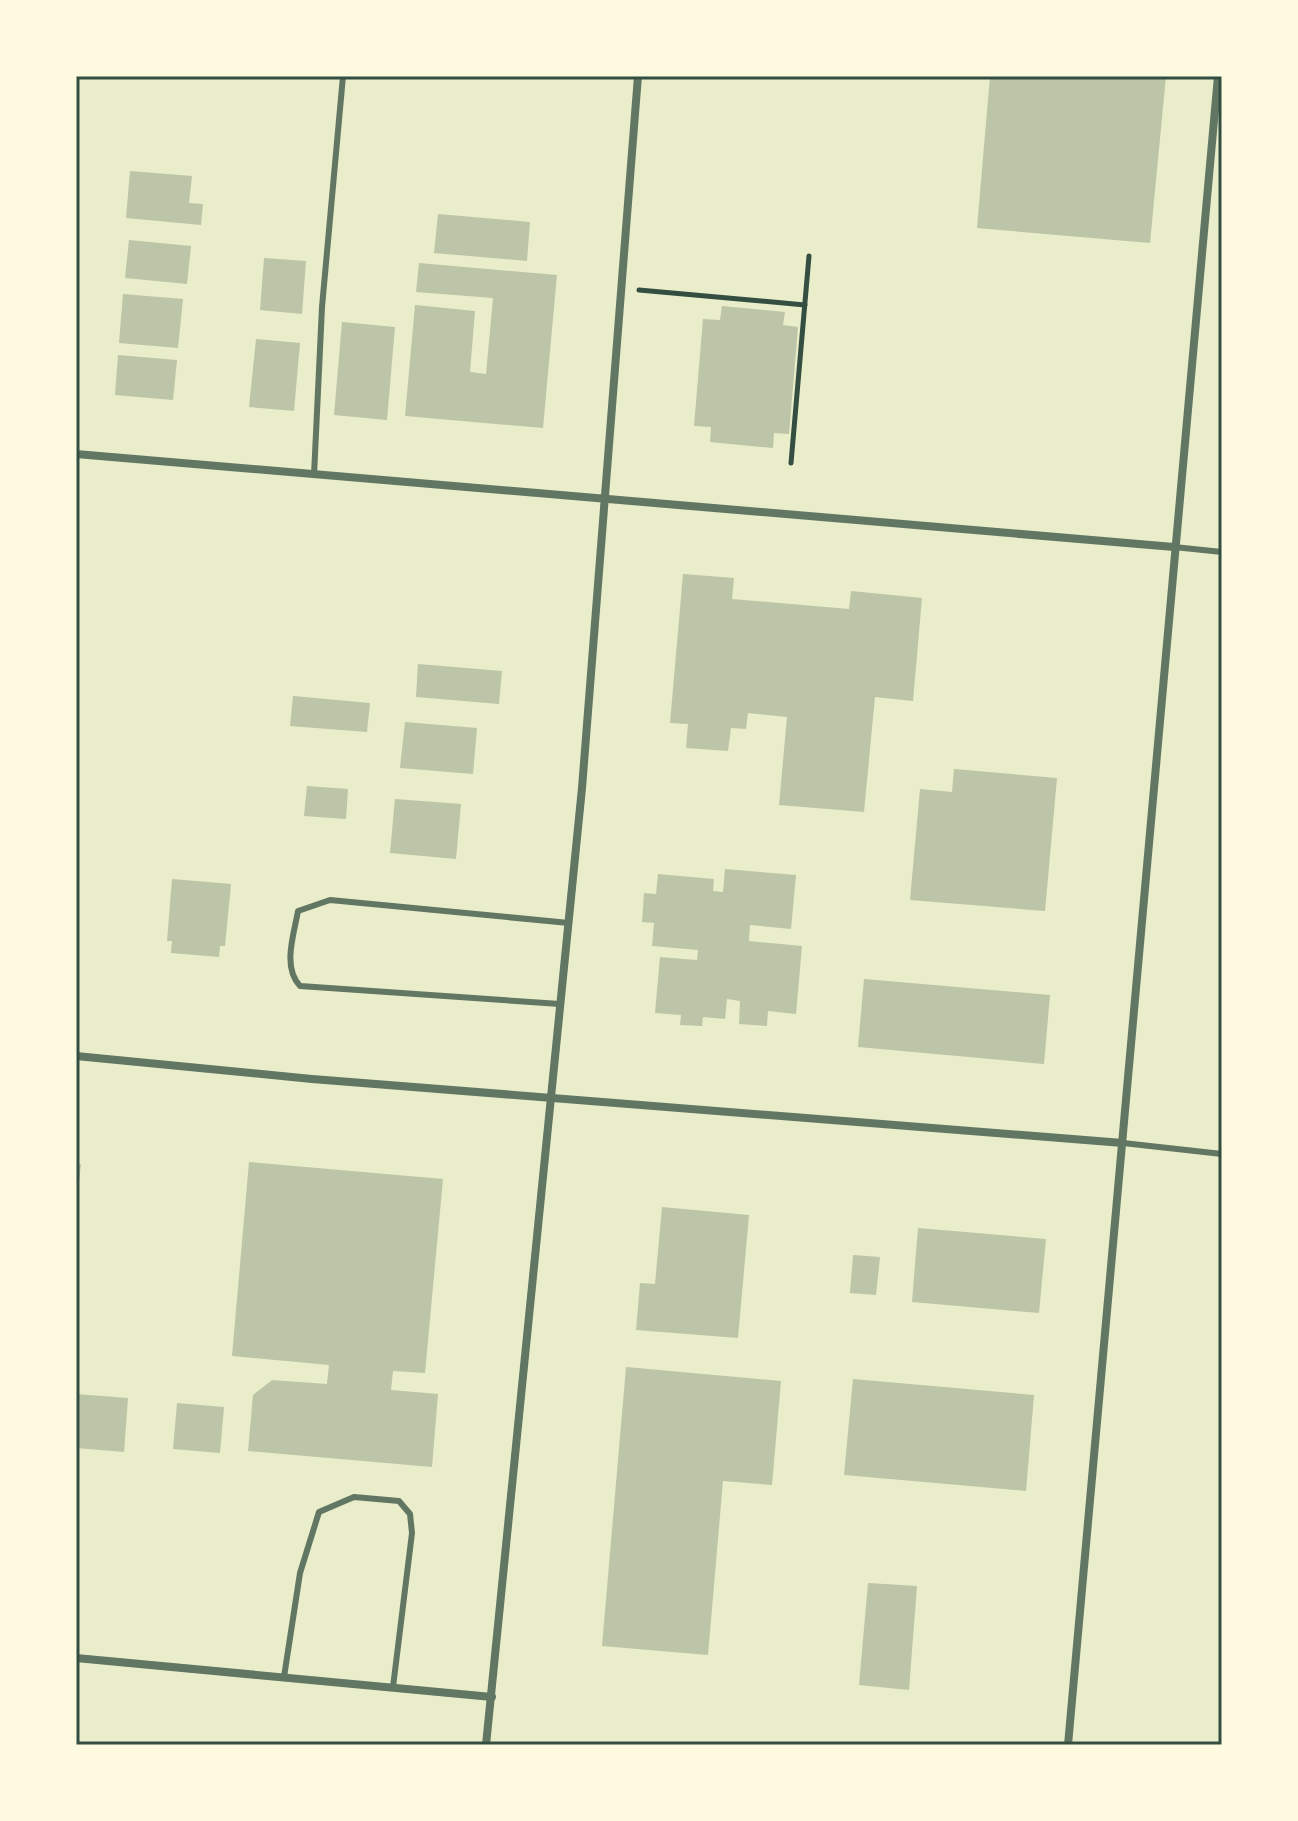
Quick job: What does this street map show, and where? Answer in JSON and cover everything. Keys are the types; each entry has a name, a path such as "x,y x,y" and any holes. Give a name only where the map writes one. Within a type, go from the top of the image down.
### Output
{"street":[{"path":"486,1745 569,923 638,76"},
{"path":"1068,1745 1164,705 1174,547 1218,76"},
{"path":"76,454 605,502 1174,547"},
{"path":"76,1056 1123,1143"},
{"path":"76,1658 492,1697"}],"lane":[{"path":"314,476 322,307 343,76"},
{"path":"1174,547 1222,552"},
{"path":"560,1004 300,986 293,979 290,961 298,911 305,906 330,900 569,923"},
{"path":"1123,1143 1222,1154"},
{"path":"284,1677 300,1573 319,1512 354,1497 399,1501 410,1514 412,1533 393,1687"}],"path":[{"path":"791,463 809,256"},
{"path":"621,288 805,305"}],"building":[{"path":"990,76 1166,76 1150,243 977,228"},
{"path":"130,171 192,176 189,203 203,204 201,225 126,218"},
{"path":"438,214 530,222 527,261 434,253"},
{"path":"129,240 191,246 187,284 125,278"},
{"path":"264,258 306,261 302,314 260,310"},
{"path":"419,263 557,275 543,428 405,416 415,305 475,311 470,372 486,374 493,298 416,292"},
{"path":"123,294 183,299 178,348 119,343"},
{"path":"722,306 785,312 783,325 798,327 789,434 774,433 773,448 710,442 711,427 694,426 703,319 720,320"},
{"path":"342,322 395,327 387,420 334,415"},
{"path":"256,339 300,343 294,411 249,407"},
{"path":"118,355 177,360 173,400 115,395"},
{"path":"683,574 734,578 732,599 849,609 851,591 922,598 913,701 875,697 864,812 779,805 787,717 748,713 746,729 731,728 728,751 686,748 688,724 670,723"},
{"path":"418,664 502,671 499,704 416,697"},
{"path":"293,696 370,703 367,732 290,726"},
{"path":"405,722 477,728 473,774 400,768"},
{"path":"954,769 1057,778 1045,911 910,900 920,789 952,792"},
{"path":"307,786 348,789 346,819 304,816"},
{"path":"395,799 461,804 456,859 390,853"},
{"path":"725,869 796,875 791,929 750,925 749,941 802,946 796,1014 768,1011 767,1026 739,1024 740,1001 727,999 725,1019 703,1017 702,1026 680,1025 681,1015 655,1013 660,957 697,960 698,950 652,946 654,923 642,922 644,893 656,894 658,874 714,879 713,891 723,892"},
{"path":"172,879 231,884 225,946 220,946 219,957 171,953 172,941 167,941"},
{"path":"864,979 1050,995 1044,1064 858,1047"},
{"path":"249,1162 443,1179 425,1373 393,1371 391,1390 438,1394 432,1467 248,1451 253,1395 272,1380 327,1384 329,1365 232,1356"},
{"path":"76,1164 81,1164 78,1190 76,1190"},
{"path":"662,1207 749,1215 738,1338 636,1330 640,1283 655,1284"},
{"path":"918,1228 1046,1239 1039,1313 912,1302"},
{"path":"853,1255 880,1257 876,1295 850,1293"},
{"path":"626,1367 781,1381 772,1485 723,1481 708,1655 602,1646"},
{"path":"853,1379 1034,1395 1026,1491 844,1475"},
{"path":"76,1394 128,1398 124,1452 76,1448"},
{"path":"177,1403 224,1407 220,1453 173,1449"},
{"path":"868,1583 917,1586 909,1690 859,1685"}]}
